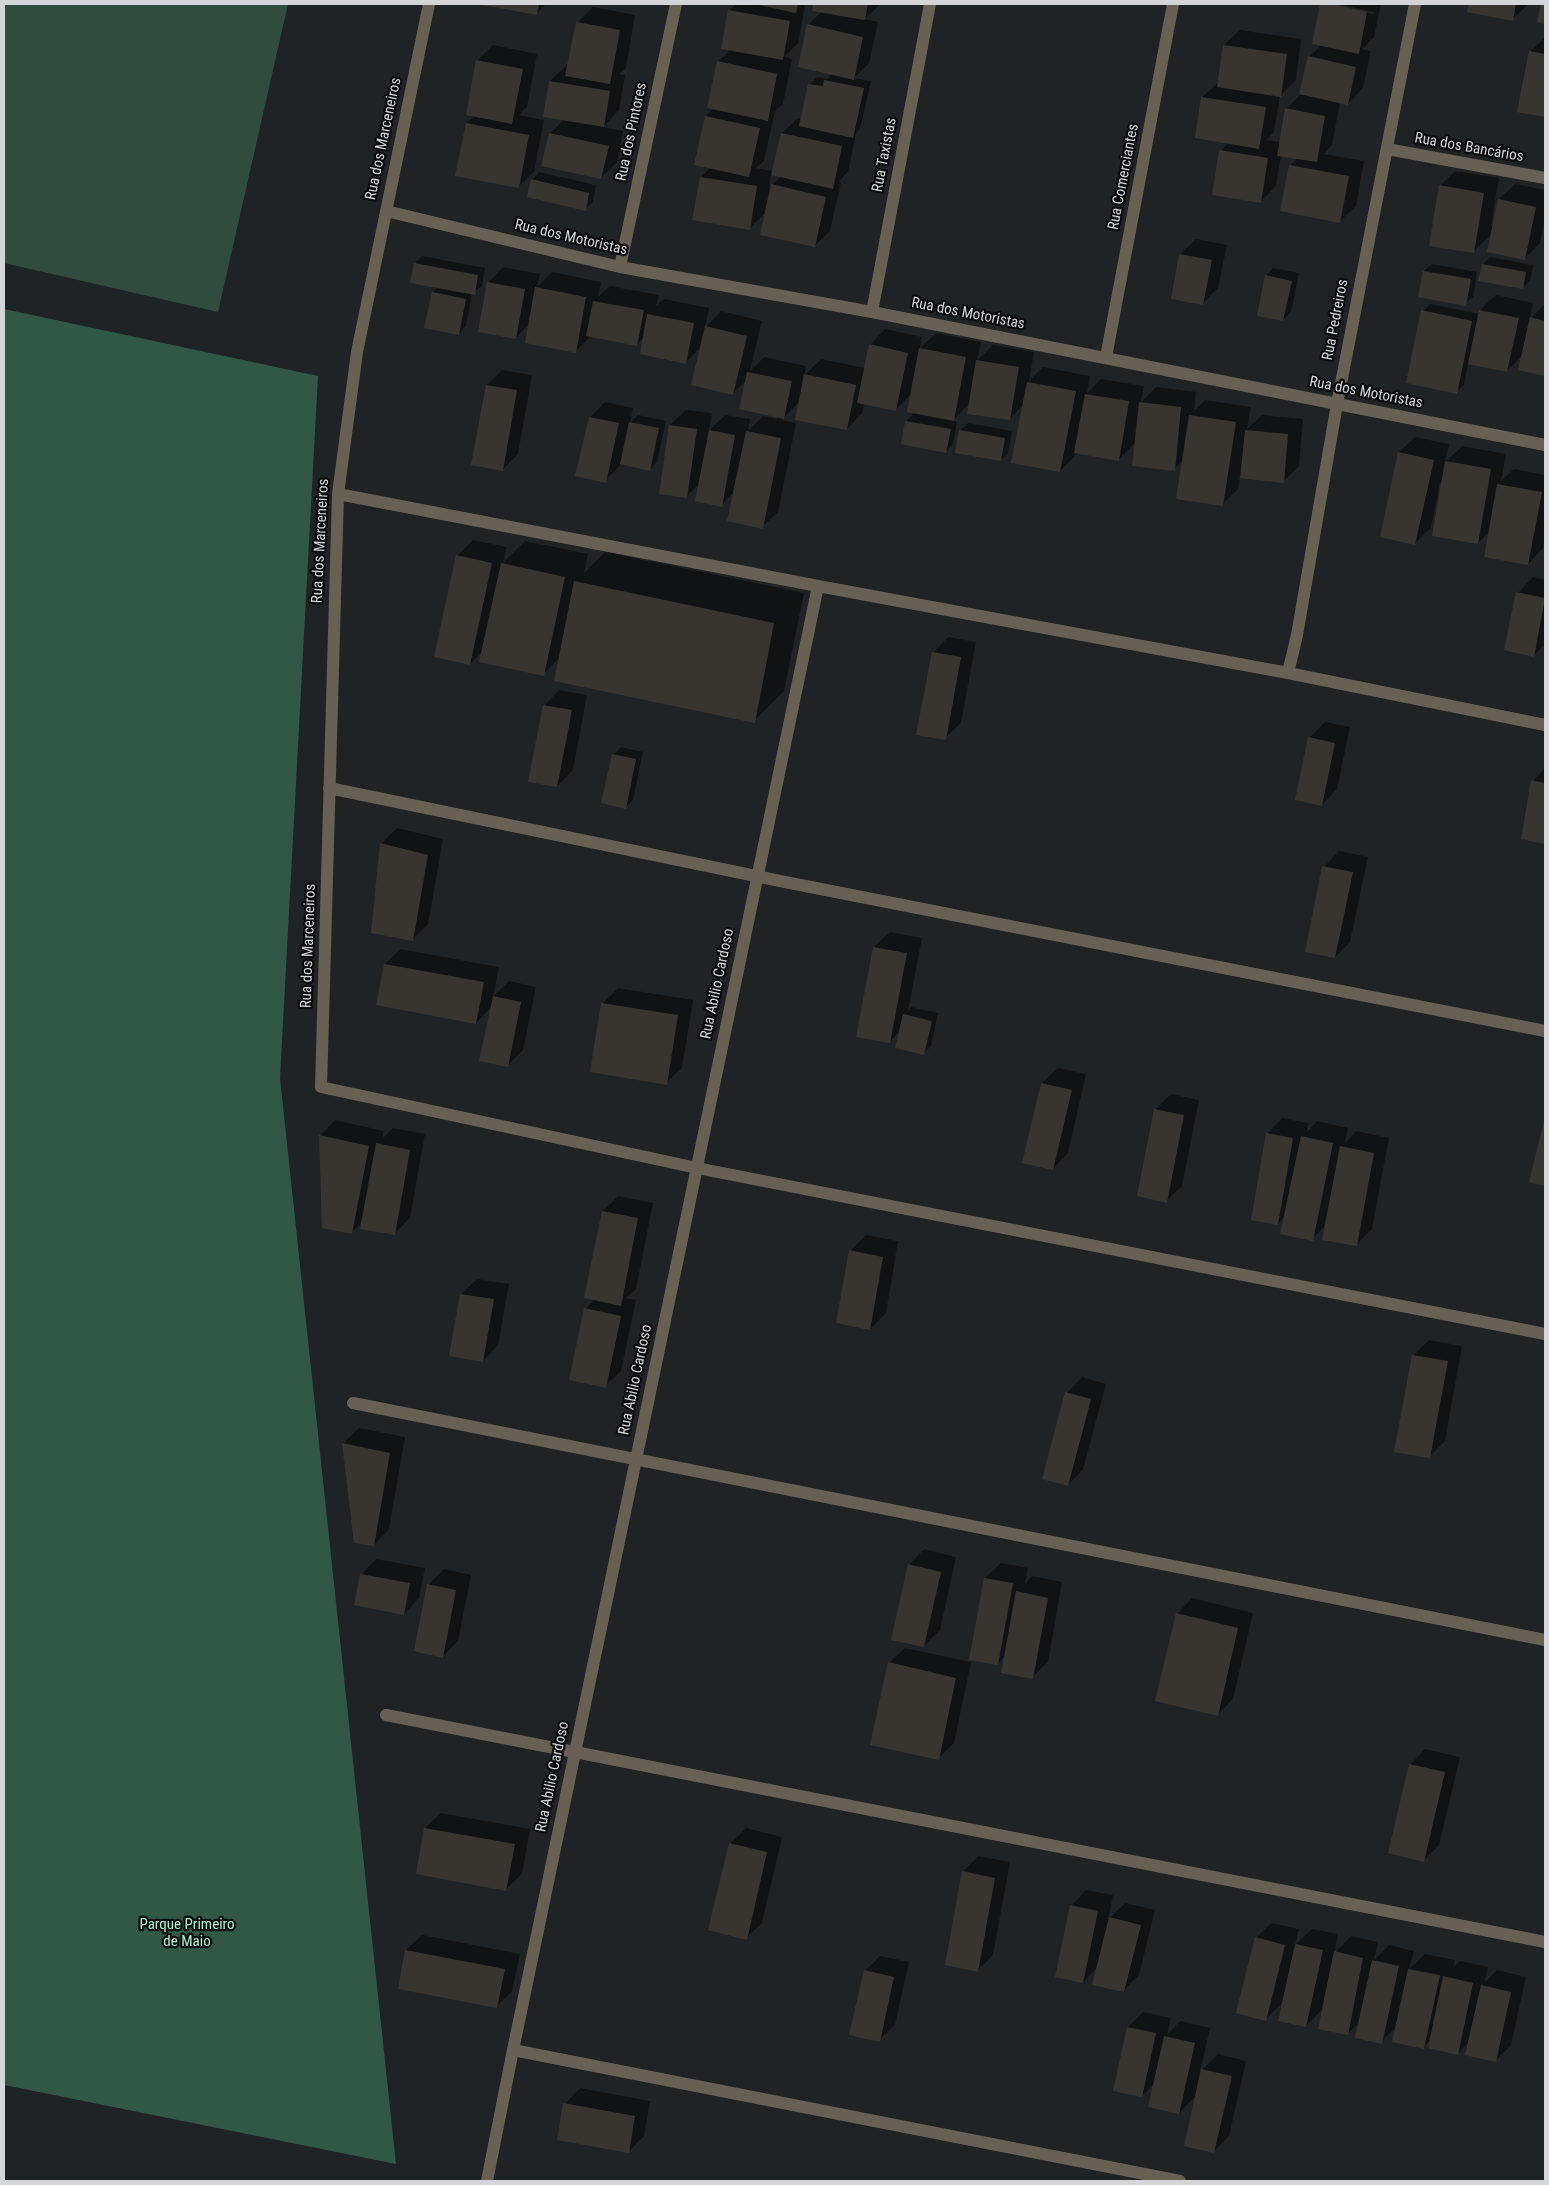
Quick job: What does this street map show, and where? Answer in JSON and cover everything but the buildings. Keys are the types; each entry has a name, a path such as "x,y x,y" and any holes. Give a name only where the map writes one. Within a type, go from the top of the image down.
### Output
{"street":[{"name":"Rua dos Marceneiros","path":"429,4 358,352 338,494 321,1087 696,1168"},
{"name":"Rua dos Pintores","path":"620,267 676,4"},
{"name":"Rua Taxistas","path":"872,312 930,4"},
{"name":"Rua Comerciantes","path":"1106,357 1173,4"},
{"name":"Rua Pedreiros","path":"1288,673 1298,635 1336,404 1415,4"},
{"name":"Rua dos Bancários","path":"1387,149 1545,178"},
{"name":"Rua dos Motoristas","path":"386,211 620,267 872,312 1106,357 1545,445"},
{"path":"338,494 818,586 1288,673 1545,725"},
{"name":"Rua Abilio Cardoso","path":"487,2181 818,586"},
{"path":"329,788 757,876 1545,1032"},
{"path":"696,1168 1545,1334"},
{"path":"353,1403 1545,1640"},
{"path":"386,1715 1545,1942"},
{"path":"513,2050 1180,2181"}],"green space":[{"path":"4,4 288,4 218,312 4,263"},
{"name":"Parque Primeiro de Maio","path":"4,309 318,376 280,1078 396,2164 4,2085"}]}
